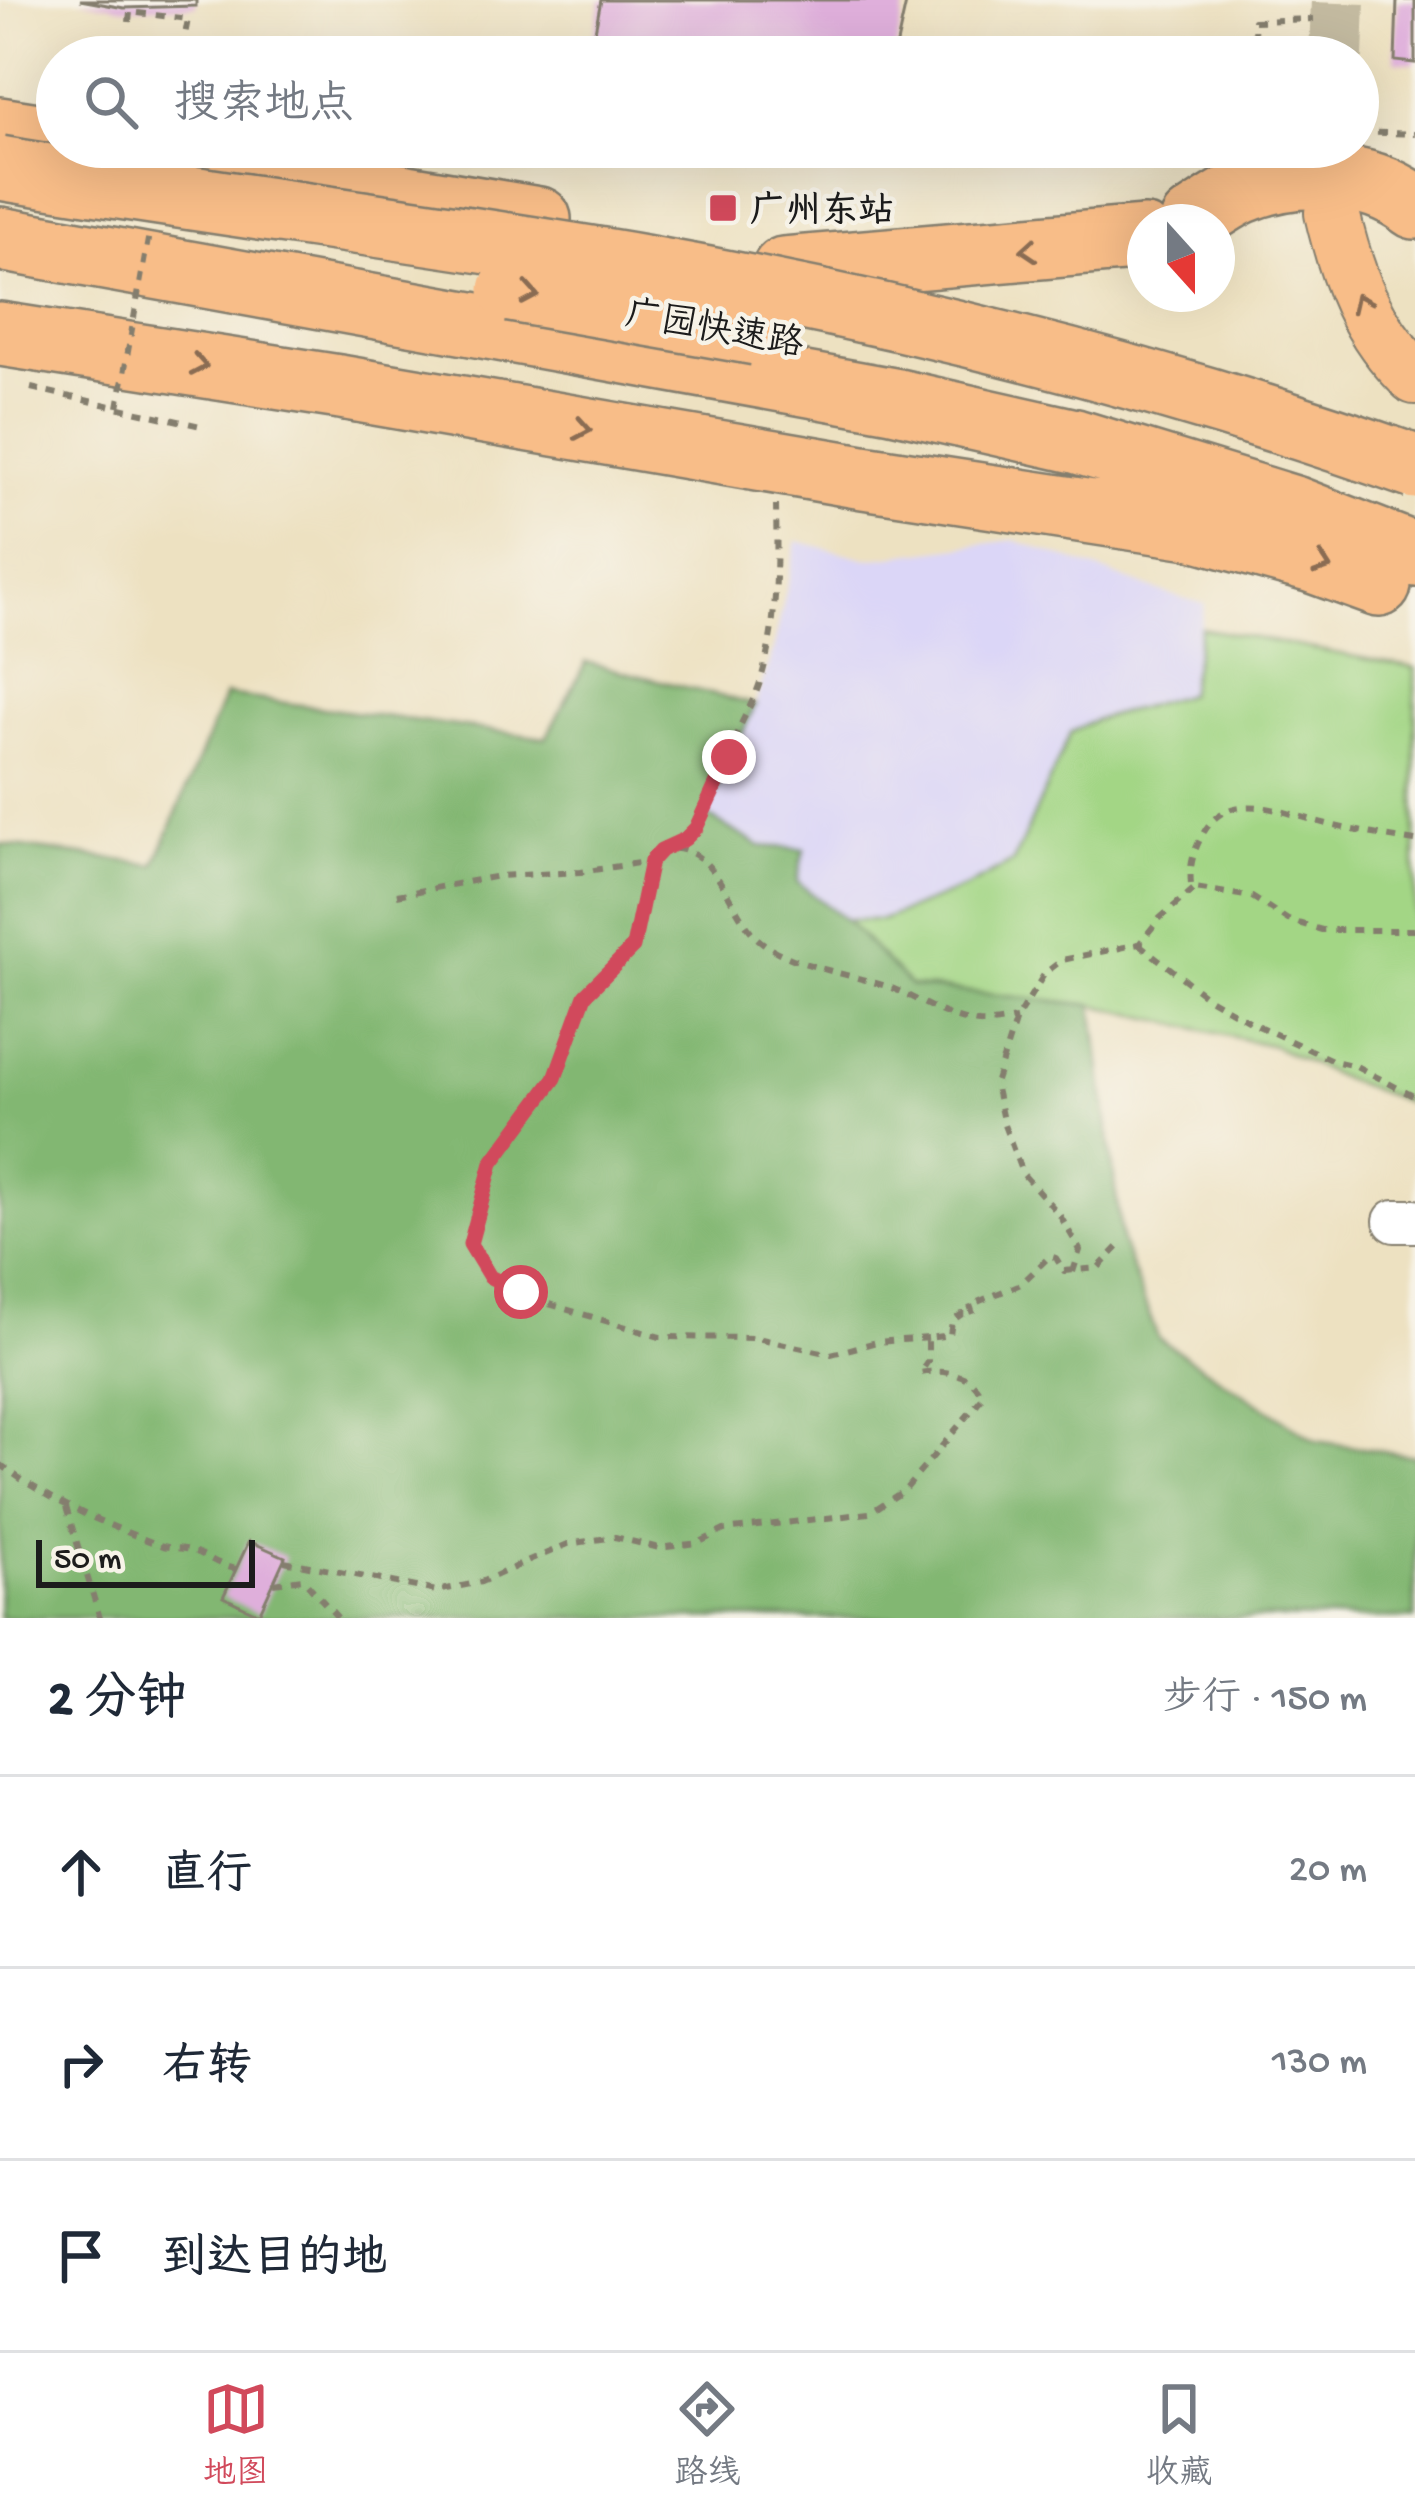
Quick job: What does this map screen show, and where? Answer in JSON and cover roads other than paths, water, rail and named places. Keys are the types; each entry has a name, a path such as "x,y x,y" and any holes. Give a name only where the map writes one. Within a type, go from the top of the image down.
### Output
{"highway":[{"path":"0,129 36,135"},
{"name":"广园快速路","path":"0,168 644,267 907,321 1211,399 1415,467"},
{"path":"234,168 712,248 1278,402 1376,473 1415,490"},
{"path":"1221,204 1241,192 1305,178 1354,179 1403,197 1415,207"},
{"name":"广园快速路","path":"0,207 605,306 909,363 1174,432 1415,512"},
{"path":"0,239 892,400 1075,441 1415,598"},
{"path":"784,269 1127,240"},
{"path":"0,301 118,379"},
{"path":"11,360 118,379 1172,524 1227,512 1294,508 1415,555"},
{"path":"845,423 1227,512"}],"main road":[{"path":"1332,213 1346,272 1368,321 1415,376"},
{"path":"281,318 845,423"}],"tunnel":[{"path":"1337,36 1338,0"}],"place":[{"name":"广州东站","path":"723,208"}]}
